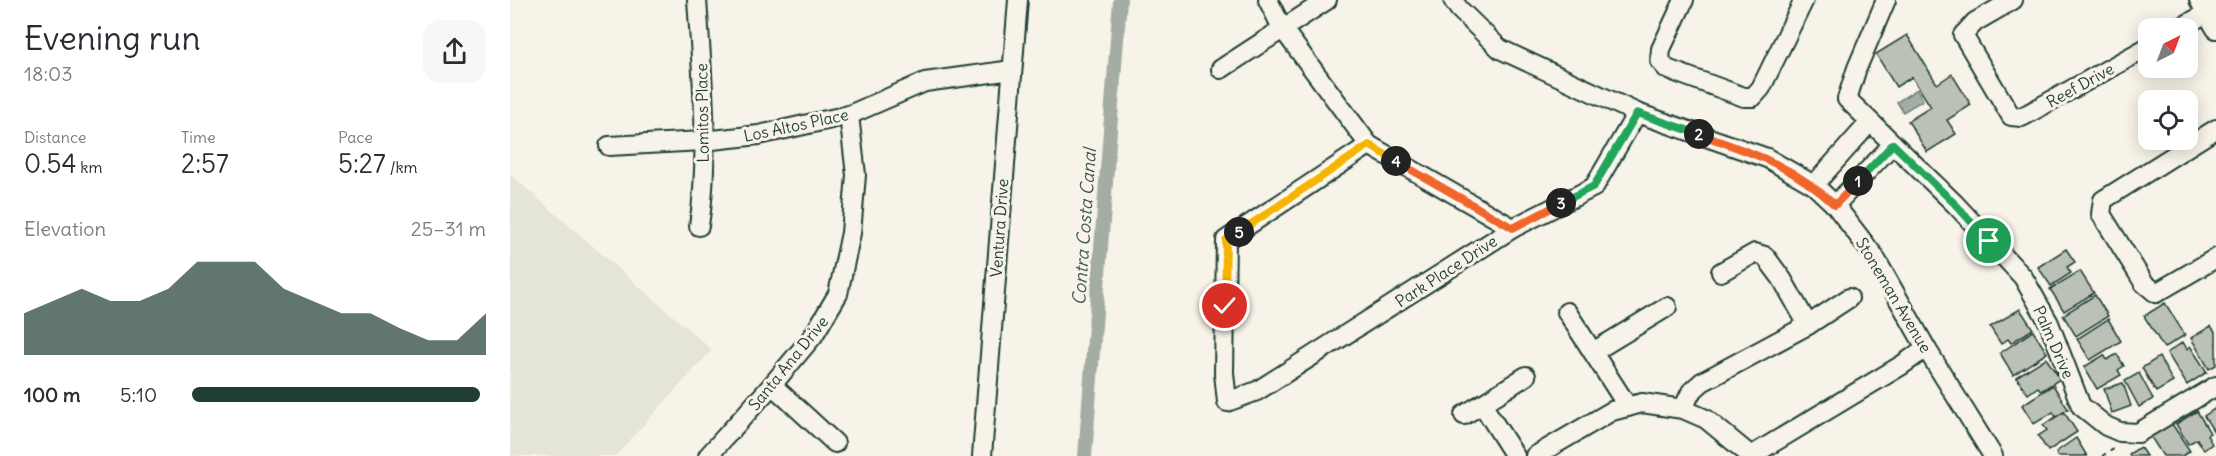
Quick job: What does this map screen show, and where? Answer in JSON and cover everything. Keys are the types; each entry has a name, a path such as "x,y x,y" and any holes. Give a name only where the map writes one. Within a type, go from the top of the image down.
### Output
{"street":[{"name":"Lomitos Place","path":"697,0 703,92 704,194 699,226"},
{"name":"Ventura Drive","path":"982,456 1018,0"},
{"path":"1268,0 1282,28 1369,145 1513,228"},
{"path":"1221,69 1327,0"},
{"name":"Stoneman Avenue","path":"1453,0 1459,9 1500,49 1637,113 1767,158 1814,185 1835,205 1874,256 1926,348 1993,456"},
{"path":"1684,0 1661,48 1660,61 1667,69 1743,97 1753,97 1761,88 1804,0"},
{"name":"Palm Drive","path":"1886,0 1857,68 1847,99 1955,204 2023,277 2049,323 2081,406 2106,426 2120,432 2138,432 2216,386"},
{"name":"Reef Drive","path":"2013,0 1975,22 1963,35 2011,116 2022,117 2138,53"},
{"name":"Los Altos Place","path":"609,146 703,141 759,135 849,116 925,82 1012,70"},
{"name":"Park Place Drive","path":"1369,145 1226,240 1224,373 1227,402 1257,391 1513,228 1594,186 1637,113"},
{"name":"Santa Ana Drive","path":"708,456 813,336 838,294 851,233 856,175 849,116"},
{"path":"1814,185 1870,122"},
{"path":"2216,129 2103,200 2102,214 2144,283 2156,292 2216,258"},
{"path":"1835,205 1893,144"},
{"path":"1721,272 1755,253 1765,255 1782,279 1808,325"},
{"path":"1683,409 1691,392 1702,382 1808,325 1849,298"},
{"path":"1593,352 1667,307"},
{"path":"1567,312 1628,407"},
{"path":"1535,456 1612,411 1642,403 1683,409 1706,419 1751,456 1902,365 1926,348"},
{"path":"1464,416 1526,376"},
{"path":"772,385 835,442"},
{"path":"1482,404 1515,456"}],"shaded area":[{"path":"1917,89 1923,100 1903,112 1897,102"},
{"path":"510,174 712,350 615,456 510,456"}],"building":[{"path":"1907,35 1937,84 1952,74 1971,105 1947,120 1956,134 1927,152 1908,121 1931,107 1912,77 1896,87 1876,54"},
{"path":"2066,249 2075,262 2067,267 2071,273 2051,286 2038,267"},
{"path":"2080,271 2094,293 2064,311 2050,289"},
{"path":"2095,295 2108,316 2076,336 2063,315"},
{"path":"2165,303 2185,335 2164,348 2144,316"},
{"path":"2020,309 2033,329 2011,343 2008,339 2001,344 1990,327"},
{"path":"2108,319 2121,341 2090,360 2077,339"},
{"path":"2211,326 2216,333 2216,365 2209,369 2191,338"},
{"path":"2033,331 2047,353 2013,375 2000,353"},
{"path":"2183,342 2187,349 2190,346 2207,372 2187,385 2167,353"},
{"path":"2117,354 2124,366 2118,370 2121,375 2097,389 2084,367 2104,355 2107,360"},
{"path":"2159,357 2173,382 2156,392 2142,368"},
{"path":"2046,358 2060,379 2041,391 2038,387 2028,394 2016,377"},
{"path":"2139,373 2153,399 2139,407 2125,381"},
{"path":"2123,383 2131,406 2112,413 2104,389"},
{"path":"2053,385 2068,409 2056,417 2053,412 2034,424 2022,405"},
{"path":"2216,408 2216,435 2204,416"},
{"path":"2197,411 2210,433 2207,435 2212,444 2204,450 2197,439 2188,444 2176,424"},
{"path":"2064,412 2077,432 2048,451 2038,436 2047,430 2043,425"},
{"path":"2170,421 2190,451 2182,456 2163,456 2149,434"},
{"path":"2076,438 2087,456 2057,456 2056,452"},
{"path":"2140,447 2146,456 2130,456 2129,454"}],"waterway":[{"name":"Contra Costa Canal","path":"1085,456 1120,0"}],"route":[{"path":"1225,306 1226,240 1369,145 1513,228 1594,186 1637,113 1767,158 1814,185 1835,205 1893,144 1955,204 1989,241"}]}
